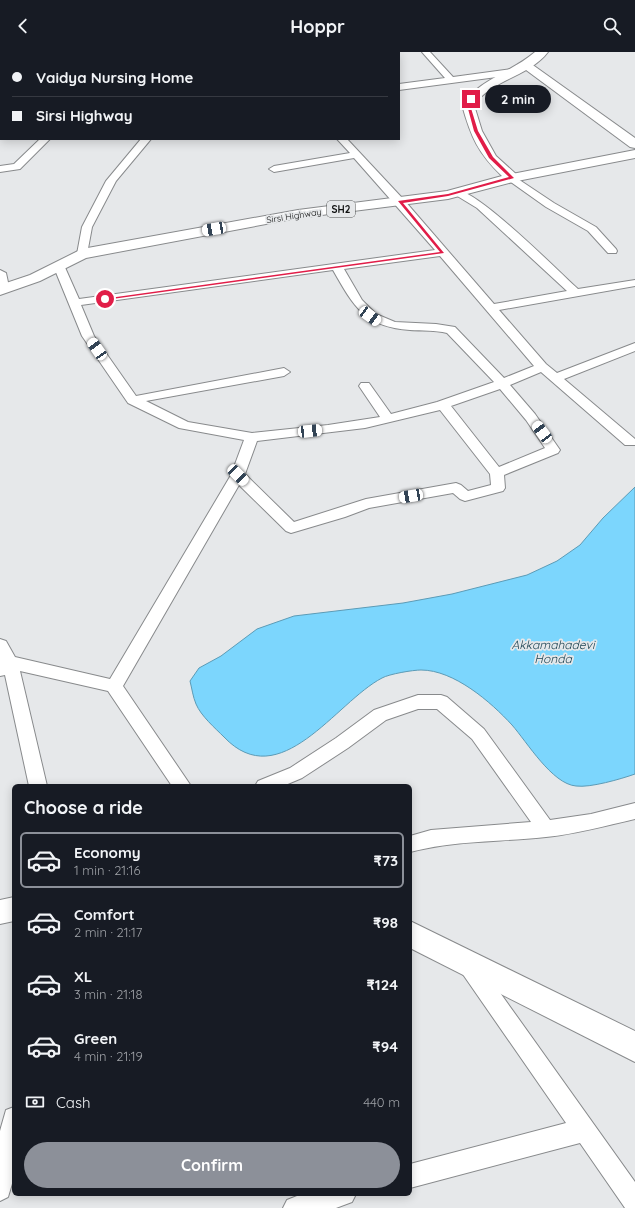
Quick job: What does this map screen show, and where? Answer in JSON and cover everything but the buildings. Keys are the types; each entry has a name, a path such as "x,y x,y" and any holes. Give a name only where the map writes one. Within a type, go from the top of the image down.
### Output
{"main road":[{"path":"512,178 491,158 476,131 468,105 471,99 512,72 526,65 542,52"},
{"path":"526,65 635,144"},
{"name":"Sirsi Highway","path":"2,288 34,278 82,254 298,214 400,202 458,192 512,178 565,169 635,154"},
{"path":"0,912 12,909"},
{"path":"412,935 635,1047"}],"street":[{"path":"426,52 451,80"},
{"path":"400,87 512,72"},
{"path":"0,169 17,167 44,140"},
{"path":"82,254 87,227 111,181 126,161 145,140"},
{"path":"343,140 400,202 542,367 630,442"},
{"path":"274,169 357,155"},
{"path":"512,178 550,205 592,229 612,251"},
{"path":"458,192 481,206 575,294"},
{"path":"74,303 443,252"},
{"path":"59,265 88,336 133,400 184,425 252,437 339,428 388,419 442,404 503,384 542,367"},
{"path":"337,267 362,310 378,322 393,326 451,330 520,403 542,432 553,450 497,473"},
{"path":"0,273 2,288"},
{"path":"491,308 635,283"},
{"path":"555,378 635,347"},
{"path":"133,400 284,372"},
{"path":"365,386 388,419"},
{"path":"238,475 290,528 340,514 366,504 456,488 465,496 498,488 497,473 442,404"},
{"path":"114,686 238,475 252,437"},
{"path":"3,656 114,686 181,784"},
{"path":"3,656 37,784"},
{"path":"269,784 296,773 342,743 380,715 418,702 442,702 478,734 546,829"},
{"path":"412,843 431,838 546,829 592,822 635,811"},
{"path":"466,963 635,1202"},
{"path":"0,1189 12,1128"},
{"path":"412,1175 584,1130"},
{"path":"295,1208 337,1196"}],"water":[{"name":"Akkamahadevi Honda","path":"635,487 635,774 614,781 589,786 567,784 549,770 512,725 483,697 459,681 434,671 413,671 382,678 364,690 307,739 286,751 266,756 245,752 224,737 205,717 196,704 190,681 199,668 221,656 257,629 294,616 403,603 452,594 527,575 557,561 580,545 603,518"}],"route":[{"path":"105,299 443,252 400,202 448,195 512,178 491,158 476,131 468,105 471,99"}]}
